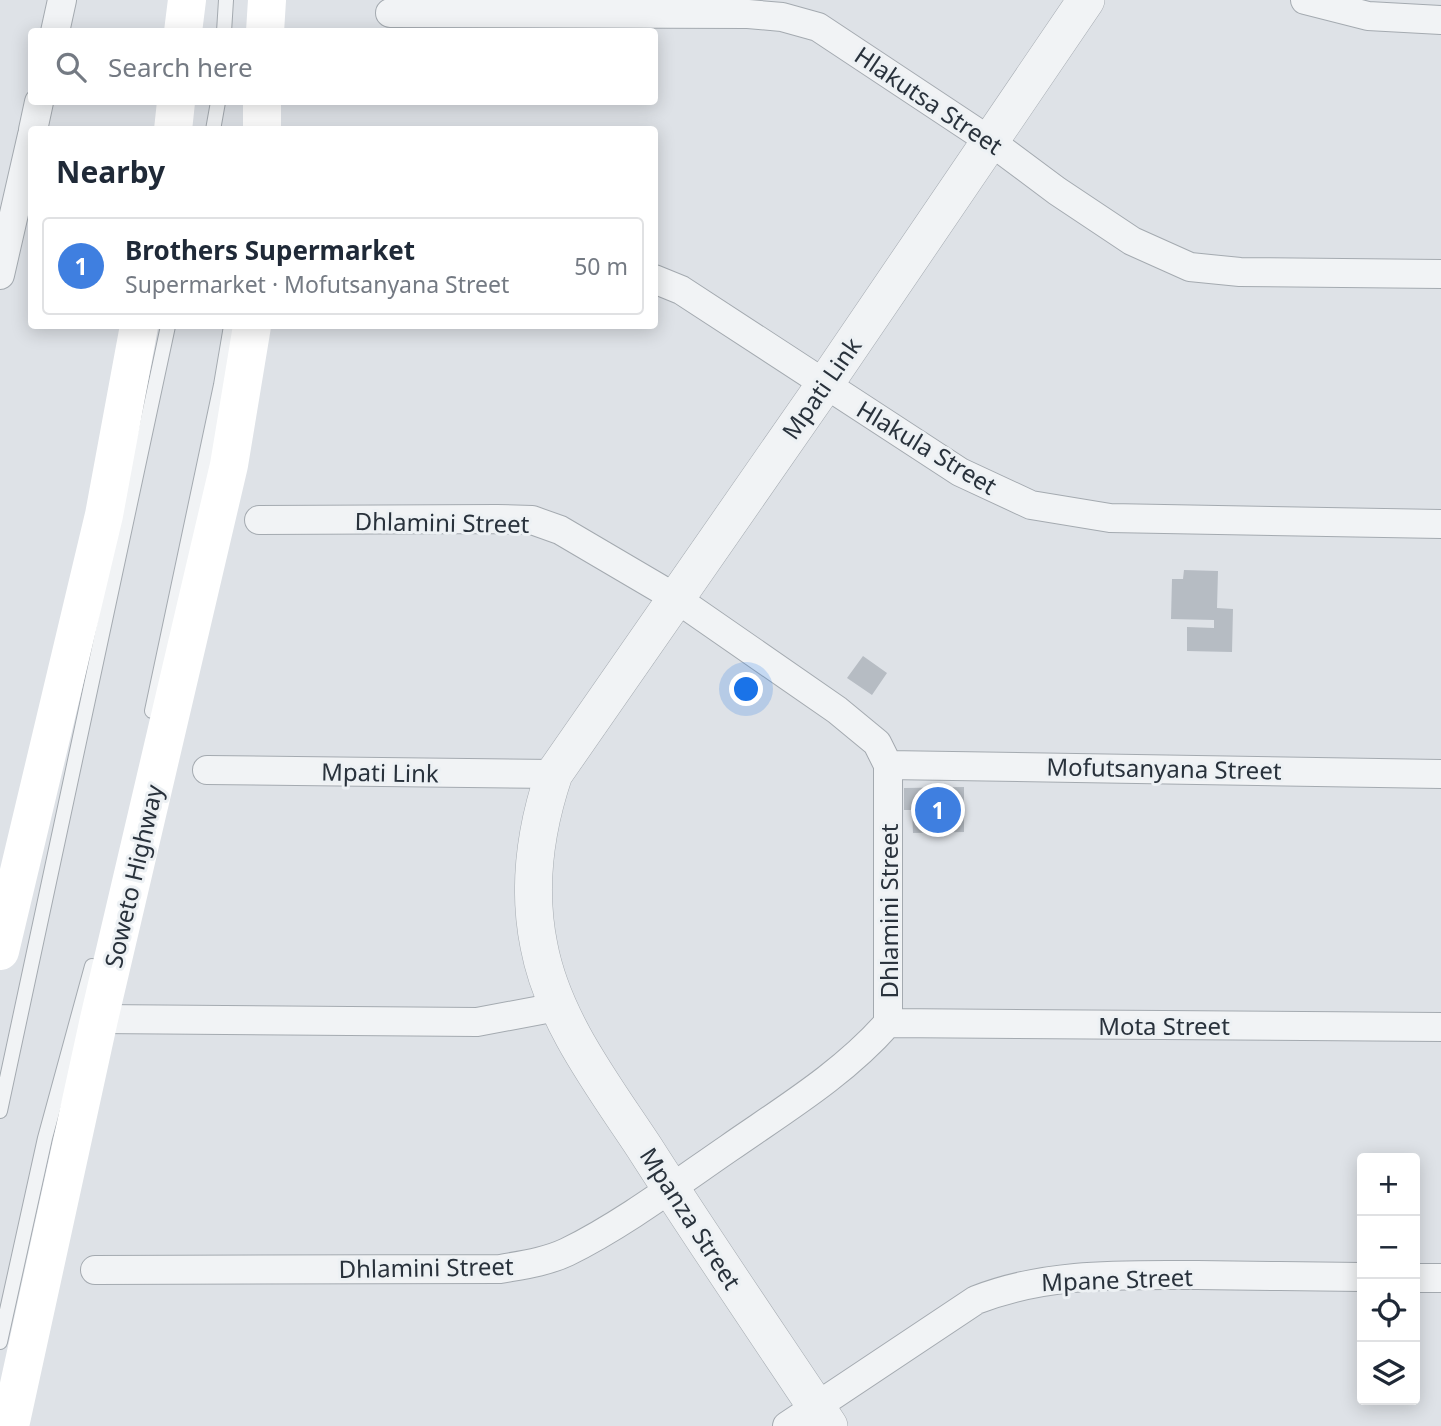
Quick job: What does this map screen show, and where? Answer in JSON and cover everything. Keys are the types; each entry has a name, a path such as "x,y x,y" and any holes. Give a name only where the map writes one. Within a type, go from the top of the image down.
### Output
{"main road":[{"path":"184,28 187,0"},
{"path":"265,28 267,0"},
{"path":"173,126 176,105"},
{"path":"261,126 262,105"},
{"path":"0,951 104,515 138,329"},
{"name":"Soweto Highway","path":"10,1426 99,1019 229,465 252,329"}],"street":[{"path":"56,28 62,0"},
{"name":"Mpati Link","path":"532,878 539,820 554,774 674,597 825,384 1086,0"},
{"path":"1305,0 1368,16 1441,20"},
{"name":"Hlakutsa Street","path":"390,13 734,14 782,17 818,27 990,141 1057,191 1132,241 1190,267 1240,272 1441,274"},
{"path":"34,126 38,105"},
{"path":"0,275 28,152"},
{"name":"Hlakula Street","path":"658,281 681,290 960,472 1031,505 1110,519 1441,524"},
{"name":"Dhlamini Street","path":"95,1270 500,1269 531,1264 566,1252 671,1189 834,1076 867,1047 888,1023 888,765 877,743 846,716 674,597 560,530 531,520 259,520"},
{"name":"Mofutsanyana Street","path":"888,765 1441,774"},
{"name":"Mpati Link","path":"206,770 554,774"},
{"name":"Mpanza Street","path":"532,878 539,946 557,1007 811,1420"},
{"path":"99,1019 477,1022 557,1007"},
{"name":"Mota Street","path":"888,1023 1441,1027"},
{"name":"Mpane Street","path":"811,1420 976,1300 1020,1284 1041,1280 1128,1275 1357,1277"},
{"path":"1420,1278 1441,1278"}],"lane":[{"path":"224,28 226,0"},
{"path":"252,28 254,0"},
{"path":"214,126 217,105"},
{"path":"248,126 249,105"},
{"path":"0,1111 167,329"},
{"path":"149,723 230,329"},
{"name":"Soweto Highway","path":"0,1342 45,1138 96,952"}],"building":[{"path":"1184,570 1218,571 1217,608 1233,609 1232,652 1187,651 1187,627 1214,628 1214,620 1171,619 1172,579 1183,579"},
{"path":"863,656 887,673 872,695 847,678"},
{"path":"964,787 964,832 913,833 912,810 904,810 904,788"}],"place":[{"name":"Brothers Supermarket","path":"938,810"}]}
